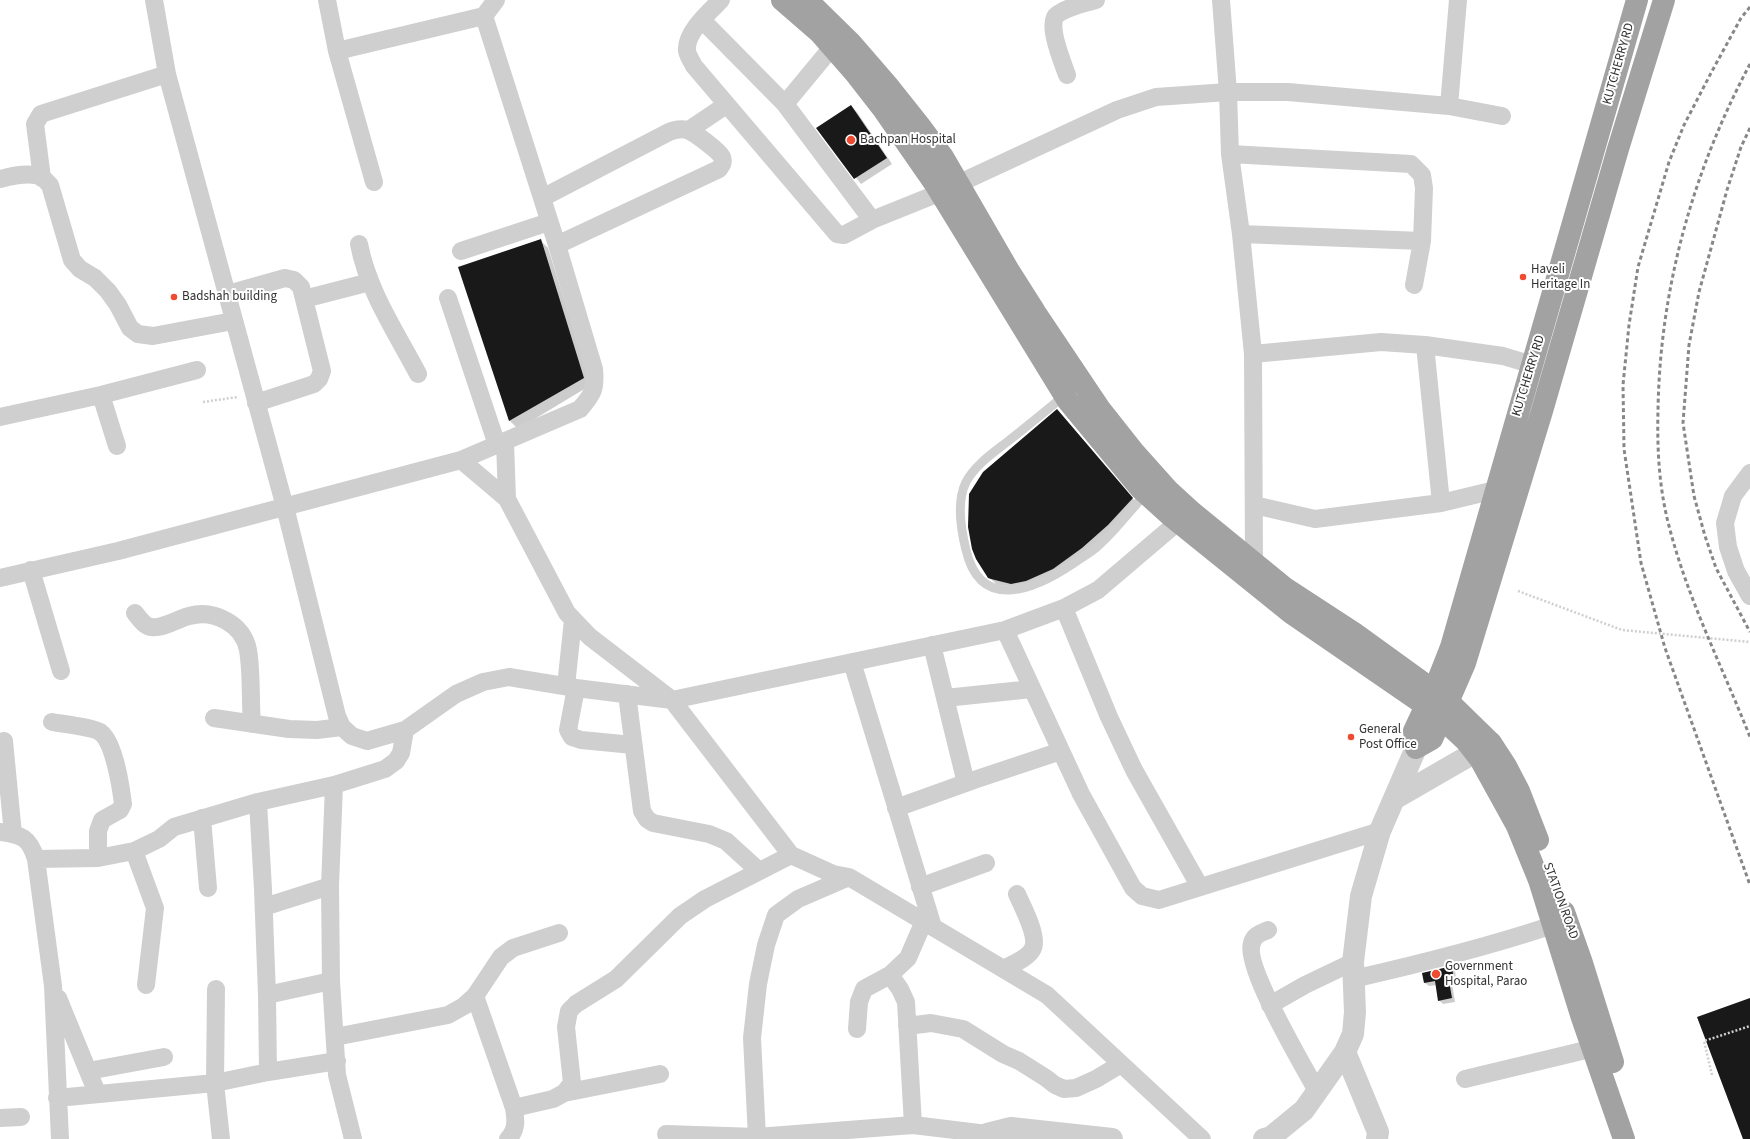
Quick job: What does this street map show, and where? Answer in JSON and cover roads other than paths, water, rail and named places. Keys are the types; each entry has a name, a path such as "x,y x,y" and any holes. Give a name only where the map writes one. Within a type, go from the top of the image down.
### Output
{"highway":[{"name":"STATION ROAD","path":"773,0 791,14 828,52 870,104 934,195 1059,400 1092,442 1142,498 1172,527 1231,576 1281,614 1430,719 1467,757 1482,775 1500,805 1523,856 1614,1139"},
{"path":"782,0 820,34 855,73 883,109 935,184 1068,401 1140,488 1172,517 1291,613 1435,712 1466,741 1475,753 1517,826 1539,880 1582,1018 1624,1139"},
{"name":"KUTCHERRY RD","path":"1441,696 1451,647 1475,567 1495,490 1533,365 1637,0"},
{"path":"1632,1139 1552,896 1524,823 1514,803 1471,735 1451,688 1452,675 1621,111 1652,0"},
{"path":"1416,748 1432,738 1430,719 1441,696 1465,663 1547,396 1618,149 1664,0"},
{"name":"STATION ROAD","path":"809,1 850,42 889,86 934,145 1009,271 1100,409 1134,452 1168,490 1192,512 1285,588 1354,633 1441,696 1491,743 1519,790 1536,834 1582,963 1638,1139"},
{"path":"809,1 886,96 929,156 959,201 1017,299 1056,361 1083,400 1141,474 1179,511 1236,559 1301,609 1422,689 1465,722"}],"street":[{"path":"154,0 167,74 228,294 233,321 285,507 337,716 342,727 352,736 367,741 406,730 456,694 483,682 509,677 571,687 672,700 1005,630 1064,608 1098,590 1172,527 1192,512"},
{"path":"327,0 337,51 374,182"},
{"path":"337,51 484,16 496,0"},
{"path":"721,0 702,20 691,36 687,52 694,66 726,105 837,234 844,235 872,220 934,195 1117,110 1139,101 1170,95 1228,92 1288,92 1449,106 1502,116"},
{"path":"1067,75 1053,31 1052,21 1057,14 1096,0"},
{"path":"1221,0 1228,92 1230,154 1241,234 1253,354 1254,562"},
{"path":"1449,106 1458,0"},
{"path":"0,578 118,551 461,460 580,409 592,395 595,380 594,369 557,245 484,16"},
{"path":"702,20 785,104 872,220"},
{"path":"785,104 828,52"},
{"path":"42,178 35,124 41,114 167,74"},
{"path":"688,130 726,105"},
{"path":"542,198 669,132 679,129 688,130 718,152 723,158 723,163 719,169 557,245"},
{"path":"1230,154 1411,164 1422,175 1424,188 1422,241 1414,285"},
{"path":"0,179 14,176 33,175 42,178 50,185 72,260 80,269 95,278 108,291 118,305 130,328 138,334 153,336 233,321"},
{"path":"461,251 549,222"},
{"path":"1241,234 1422,241"},
{"path":"359,244 362,260 370,282 418,374"},
{"path":"228,294 285,278 294,280 301,287 322,371 319,379 314,384 255,399"},
{"path":"304,299 370,282"},
{"path":"448,298 501,443 507,499 567,613 573,620 590,637 672,700 791,855 833,874 850,877 1048,995 1202,1139"},
{"path":"1253,354 1381,342 1425,345 1503,356 1533,365"},
{"path":"1425,345 1440,503"},
{"path":"0,417 101,395 197,370"},
{"path":"101,395 117,446"},
{"path":"461,460 507,499"},
{"path":"1750,473 1733,496 1725,523 1728,547 1736,571 1750,596"},
{"path":"1254,505 1315,519 1440,503 1495,490"},
{"path":"30,570 61,671"},
{"path":"1064,608 1109,717 1134,770 1200,887"},
{"path":"135,613 150,627 162,626 199,614 212,616 231,622 241,631 248,649 252,724"},
{"path":"573,620 568,730 572,737 581,740 633,745"},
{"path":"1005,630 1081,794 1133,888 1142,896 1159,900 1380,831"},
{"path":"932,645 966,783"},
{"path":"852,662 920,887 928,924 908,958 890,975 864,989 860,1002 857,1029"},
{"path":"945,698 1032,689"},
{"path":"626,694 642,811 647,819 653,823 710,834 726,841 759,871"},
{"path":"214,718 289,729 317,730 342,727"},
{"path":"52,722 100,732 108,740 116,767 123,804 120,810 102,820 98,831 98,858"},
{"path":"36,859 98,858 134,851 159,839 174,827 258,802 334,785 385,769 396,761 401,753 406,730"},
{"path":"4,741 6,833 26,839 32,846 36,859 53,986 60,1139"},
{"path":"1394,799 1491,743"},
{"path":"1269,1138 1304,1110 1345,1052 1353,1034 1355,1020 1353,971 1361,896 1380,831 1416,748"},
{"path":"896,808 1061,751"},
{"path":"334,785 330,886 331,981 337,1075 353,1139"},
{"path":"258,802 264,907 268,1072"},
{"path":"202,818 208,888"},
{"path":"134,851 155,908 146,985"},
{"path":"564,1093 572,1083 566,1027 569,1011 576,1004 616,979 680,916 705,899 791,855"},
{"path":"920,887 986,863"},
{"path":"757,1137 752,1038 758,984 766,945 776,915 798,899 850,877"},
{"path":"264,907 330,886"},
{"path":"1003,969 1023,958 1032,951 1035,943 1033,932 1017,894"},
{"path":"1270,1004 1305,985 1353,971 1439,960 1497,944 1547,927"},
{"path":"1268,930 1257,935 1251,943 1251,954 1270,1004 1317,1091"},
{"path":"335,1037 448,1014 464,1006 475,996 501,957 507,952 528,942 559,933"},
{"path":"890,975 900,989 906,1002 907,1026 902,1130"},
{"path":"267,995 331,981"},
{"path":"53,986 97,1093"},
{"path":"216,989 215,1083 221,1139"},
{"path":"475,996 514,1108 516,1119 514,1132 508,1139"},
{"path":"907,1026 931,1023 963,1029 1064,1089 1076,1088 1096,1079 1121,1064"},
{"path":"1465,1079 1586,1050"},
{"path":"1345,1052 1380,1137"},
{"path":"88,1071 164,1057"},
{"path":"57,1098 215,1083 268,1072 337,1061"},
{"path":"514,1108 552,1099 564,1093 660,1074"},
{"path":"0,1118 21,1117"},
{"path":"666,1134 738,1138 902,1130 985,1136 1011,1128 1112,1139"}],"lane":[{"path":"1059,400 982,462 966,482 961,501 962,531 968,558 978,577 995,589 1012,590 1029,587 1055,576 1099,546 1142,498"}],"railway":[{"path":"1750,7 1741,18 1711,73 1684,125 1669,162 1638,267 1629,325 1623,385 1624,449 1641,563 1665,648 1750,885"},
{"path":"1750,64 1712,146 1696,188 1683,231 1665,320 1660,364 1658,410 1659,468 1669,526 1696,607 1750,737"},
{"path":"1750,128 1741,147 1727,190 1699,292 1689,345 1683,423 1694,496 1705,536 1716,568 1750,632"}],"place":[{"name":"Bachpan Hospital","path":"851,140"},
{"name":"Haveli Heritage In","path":"1523,277"},
{"name":"Badshah building","path":"174,297"},
{"name":"General Post Office","path":"1351,737"},
{"name":"Government Hospital, Parao","path":"1436,974"}]}
